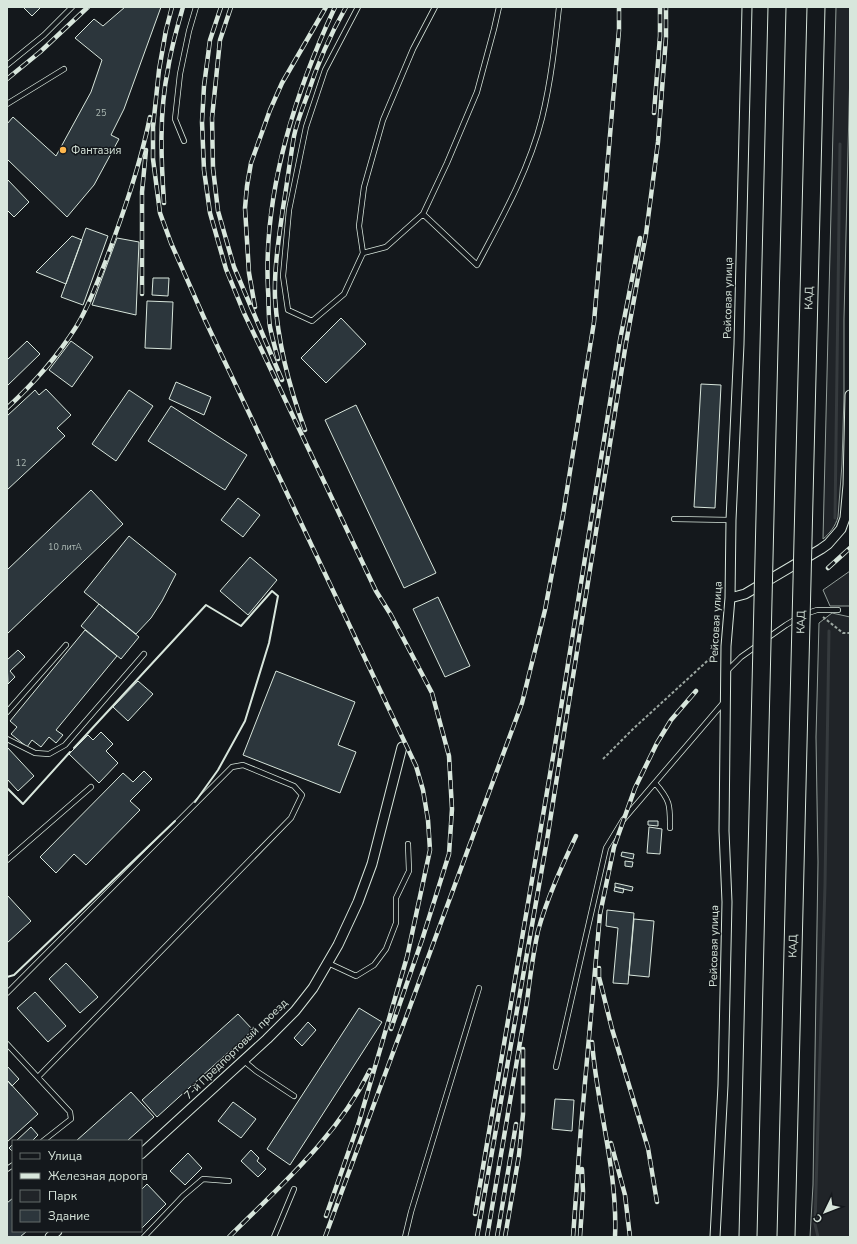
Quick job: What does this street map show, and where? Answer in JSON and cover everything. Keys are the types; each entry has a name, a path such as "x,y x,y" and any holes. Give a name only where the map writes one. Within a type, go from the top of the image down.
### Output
{"highway":[{"path":"748,1237 777,7"},
{"name":"КАД","path":"786,1237 816,7"}],"street":[{"name":"Рейсовая улица","path":"715,1237 723,1085 727,902 724,831 726,646 730,598 731,520 739,344 747,7"},
{"path":"730,598 744,594 790,568 828,544 841,529 845,518 847,500 850,395"},
{"name":"7-й Предпортовый проезд","path":"142,1153 244,1061 294,1011 313,988 338,945 358,902 372,864 402,747"}],"lane":[{"path":"7,65 44,35 72,7"},
{"path":"184,141 175,120 177,97 188,31 196,7"},
{"path":"358,7 325,70 306,127 289,210 283,276 288,310 312,321 344,294 363,253 359,226 364,187 383,120 413,49 435,7"},
{"path":"363,253 386,247 423,214 447,163 477,92 499,7"},
{"path":"423,214 477,265 511,201 532,149 542,119 551,77 559,7"},
{"path":"7,104 64,69"},
{"path":"674,520 731,520"},
{"path":"726,672 741,657 786,625 808,613 817,610 838,610"},
{"path":"7,712 66,645"},
{"path":"7,740 35,752 49,754 65,744 144,654"},
{"path":"556,1067 606,848 623,820 726,699"},
{"path":"7,993 232,767 243,764 294,786 302,795 291,818 38,1077"},
{"path":"655,783 665,794 670,805 670,828"},
{"path":"7,860 91,787"},
{"path":"328,963 356,976 374,965 386,948 396,924 396,898 409,871 408,844"},
{"path":"405,1237 411,1212 479,988"},
{"path":"7,1044 70,1112 71,1118 44,1140"},
{"path":"244,1061 256,1071 294,1096"},
{"path":"144,1237 183,1196 203,1178 229,1181"},
{"path":"274,1237 294,1189"}],"path":[{"path":"817,610 826,620 843,633 850,633"},
{"path":"603,759 633,729 715,654 726,646"}],"green space":[{"path":"836,7 850,7 844,395 842,464 838,517 832,530 823,539"},
{"path":"850,571 850,606 830,606 823,590"},
{"path":"832,613 850,617 850,1237 810,1237 813,1185 818,862 816,737 819,623"}],"building":[{"path":"23,7 41,7 32,16"},
{"path":"125,7 161,7 124,109 111,135 119,139 94,185 67,217 7,159 7,124 13,117 56,156 91,92 102,60 75,38 94,19 103,26"},
{"path":"7,179 29,202 14,217 7,210"},
{"path":"86,228 108,236 83,305 61,297"},
{"path":"72,236 82,240 66,284 36,272"},
{"path":"117,238 139,242 136,315 92,305"},
{"path":"153,278 169,278 168,296 152,295"},
{"path":"147,301 173,302 171,349 145,348"},
{"path":"341,318 366,344 326,383 301,358"},
{"path":"27,341 40,354 7,386 7,360"},
{"path":"71,341 93,357 72,387 49,370"},
{"path":"176,382 211,397 204,415 169,399"},
{"path":"701,384 721,385 715,508 694,507"},
{"path":"46,389 71,415 57,428 65,436 7,490 7,416 35,390 39,395"},
{"path":"129,390 153,406 116,461 92,444"},
{"path":"356,405 436,573 404,588 325,420"},
{"path":"171,406 247,455 225,490 148,441"},
{"path":"91,490 123,524 7,634 7,570"},
{"path":"238,498 260,515 243,537 221,520"},
{"path":"129,536 176,574 151,618 136,634 84,592"},
{"path":"250,557 277,580 248,615 220,591"},
{"path":"438,597 470,666 445,677 413,609"},
{"path":"99,604 139,637 121,659 81,626"},
{"path":"85,630 117,656 56,730 63,735 56,743 49,737 41,747 32,740 27,747 11,734 17,727 10,721"},
{"path":"18,650 25,657 10,671 15,677 8,684 7,660"},
{"path":"276,671 355,702 338,745 356,752 340,793 243,755"},
{"path":"138,681 153,694 128,721 113,707"},
{"path":"101,732 113,744 106,751 118,763 99,783 69,754 88,735 93,740"},
{"path":"7,747 34,776 18,791 7,779"},
{"path":"144,771 152,779 130,801 140,810 86,865 74,854 56,873 40,857 123,773 133,782"},
{"path":"648,821 658,821 658,826 648,825"},
{"path":"649,827 662,829 660,854 647,853"},
{"path":"622,852 634,854 633,859 621,856"},
{"path":"625,861 633,862 632,867 625,866"},
{"path":"615,883 633,887 632,891 615,887"},
{"path":"615,887 624,889 623,893 614,891"},
{"path":"7,895 31,921 7,943"},
{"path":"607,910 634,913 628,984 613,983 618,928 606,926"},
{"path":"634,919 654,921 649,977 629,975"},
{"path":"66,963 98,997 80,1013 49,979"},
{"path":"35,992 66,1026 48,1042 17,1008"},
{"path":"359,1008 382,1022 290,1165 267,1149"},
{"path":"238,1014 253,1030 157,1117 142,1100"},
{"path":"308,1022 316,1030 302,1046 294,1038"},
{"path":"7,1066 19,1079 12,1086 7,1080"},
{"path":"7,1080 38,1114 7,1142"},
{"path":"131,1092 154,1117 128,1140 77,1140"},
{"path":"555,1099 574,1100 572,1131 552,1129"},
{"path":"233,1102 256,1119 241,1138 218,1121"},
{"path":"31,1127 38,1135 33,1140 17,1140"},
{"path":"251,1150 259,1158 257,1161 266,1169 258,1177 241,1161"},
{"path":"188,1153 202,1168 185,1185 170,1171"},
{"path":"147,1184 166,1204 142,1228 142,1189"},
{"path":"12,1199 12,1232 26,1232 20,1237 7,1237 7,1203"}],"waterway":[{"path":"835,518 840,144"},
{"path":"818,1237 815,1224 825,885 829,631"}],"railway":[{"path":"7,79 40,52 88,7"},
{"path":"172,7 166,30 159,70 153,127 153,159 160,213 171,243 205,320 416,766 423,790 428,820 430,850 407,957 359,1122 326,1216"},
{"path":"164,203 162,153 163,102 174,38 183,7"},
{"path":"221,7 210,40 204,86 202,122 204,170 210,213 226,269 244,313 376,591 391,615 432,693 449,756 452,809 449,854 422,940 391,1029"},
{"path":"231,7 220,40 212,118 213,168 218,211 234,267 282,380"},
{"path":"255,307 249,273 245,208 251,163 270,110 282,83 326,7"},
{"path":"278,359 270,327 268,290 268,253 276,181 294,109 320,40 335,7"},
{"path":"305,430 289,381 276,315 275,275 277,253 294,136 301,111 329,39 346,7"},
{"path":"325,1237 522,703 545,610 563,515 594,322 619,30 619,7"},
{"path":"654,113 660,36 660,7"},
{"path":"477,1237 547,840 626,343 646,234 658,142 666,37 666,7"},
{"path":"7,408 35,380 53,359 69,338 85,311 106,260 125,207 136,172 150,117"},
{"path":"142,294 142,192 146,150"},
{"path":"475,1214 555,745 620,340 640,238"},
{"path":"828,568 850,548"},
{"path":"573,1237 600,914 614,847 635,788 657,743 671,720 696,691"},
{"path":"487,1237 538,931 550,894 576,836"},
{"path":"599,968 599,977 612,1029 648,1148 657,1202"},
{"path":"592,1042 613,1188 615,1237"},
{"path":"505,1237 519,1155 523,1114 523,1049"},
{"path":"229,1237 288,1179 325,1139 357,1094 370,1070"},
{"path":"497,1237 516,1124"},
{"path":"611,1143 625,1195 630,1237"},
{"path":"580,1237 583,1192 582,1169"}],"wall":[{"path":"74,748 206,605 241,626 272,591 278,596 269,643 245,721 218,770 195,802"},
{"path":"7,788 23,804 70,752"},
{"path":"7,977 14,975 175,821"}],"place":[{"name":"Фантазия","path":"63,150"}]}
